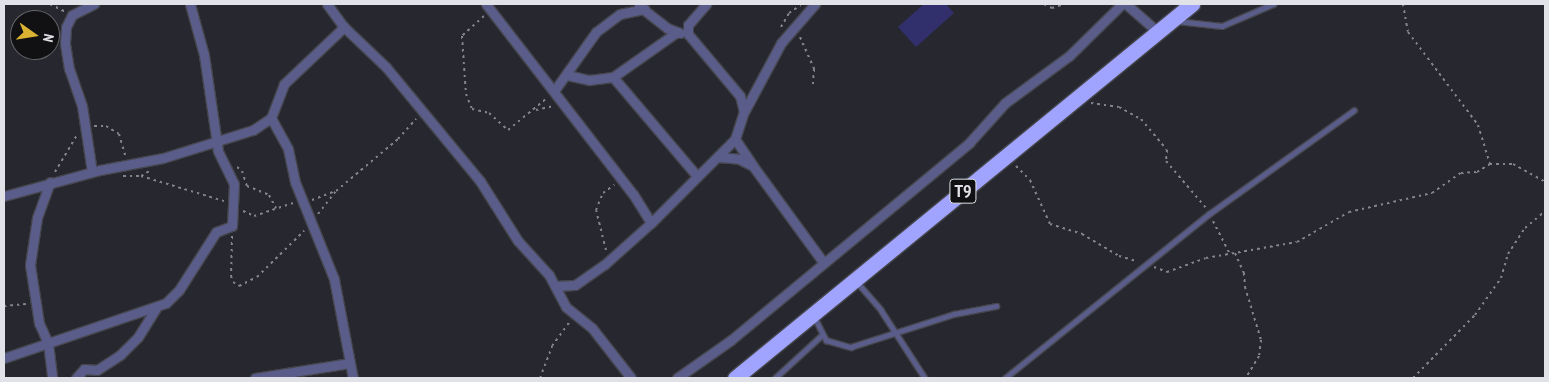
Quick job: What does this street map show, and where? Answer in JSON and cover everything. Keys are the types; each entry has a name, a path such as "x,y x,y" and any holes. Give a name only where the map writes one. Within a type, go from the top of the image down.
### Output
{"highway":[{"name":"T9","path":"735,378 1192,4"}],"street":[{"path":"92,172 83,116 69,68 66,27 72,15 94,4"},
{"path":"4,358 156,308 166,303 179,290 216,232 232,226 234,184 218,151 218,140 204,55 190,4"},
{"path":"327,4 344,27 386,67 480,181 512,232 576,316 592,328 631,378"},
{"path":"688,34 688,25 706,4"},
{"path":"555,286 575,285 604,265 651,223 735,139 744,112 781,42 798,26 815,4"},
{"path":"677,378 731,340 823,262 969,144 1005,103 1068,56 1122,4"},
{"path":"1126,4 1158,32"},
{"path":"554,91 567,75 590,39 608,21 640,6 677,32 688,34 731,83 740,96 744,112"},
{"path":"489,7 622,180 651,223"},
{"path":"4,196 50,182 135,164 253,130 272,118 284,84 344,27"},
{"path":"567,75 590,80 613,77 677,32"},
{"path":"613,77 697,176"},
{"path":"272,118 288,149 295,182 334,279 353,378"},
{"path":"735,139 823,262"},
{"path":"718,157 739,158 753,166"},
{"path":"50,182 33,242 30,264 36,303 48,343 52,378"},
{"path":"76,378 84,369 97,370 120,355 138,337 156,308"},
{"path":"255,378 350,363"}],"lane":[{"path":"1172,20 1196,26 1222,26 1273,4"},
{"path":"1005,378 1145,263 1209,214 1354,110"},
{"path":"855,280 894,331 925,378"},
{"path":"813,314 822,335 832,344 851,348 894,331 954,314 996,306"},
{"path":"775,377 822,335"}],"path":[{"path":"50,4 72,15"},
{"path":"1044,4 1052,8 1064,4"},
{"path":"1403,4 1408,32 1478,125 1490,164"},
{"path":"489,7 462,36 467,101 475,111 492,116 505,130 534,110 554,91"},
{"path":"798,26 800,39 808,50 814,69 813,84"},
{"path":"534,110 562,103"},
{"path":"1069,104 1111,105 1140,119 1167,150 1166,160 1209,214 1229,254"},
{"path":"232,226 231,276 233,282 239,286 257,277 312,224 336,191 398,140 422,112"},
{"path":"83,116 90,125 106,126 119,134 126,155 135,164"},
{"path":"50,182 77,135 83,116"},
{"path":"1009,153 1020,173 1030,180 1050,224 1082,234 1119,256 1145,263 1167,272 1229,254 1296,242 1349,212 1432,193 1461,174 1477,172 1490,164 1513,164 1545,182"},
{"path":"225,162 240,168 247,186 269,195 276,208"},
{"path":"141,176 234,204 254,216 276,208 304,203 336,191"},
{"path":"604,265 606,249 596,210 603,194 622,180"},
{"path":"1413,378 1475,315 1501,278 1508,254 1525,228 1545,211"},
{"path":"1234,253 1244,273 1244,288 1261,340 1259,356 1246,378"},
{"path":"4,306 36,303"},
{"path":"540,378 552,346 576,316"}],"building":[{"path":"924,4 946,4 954,13 916,47 898,27"}]}
